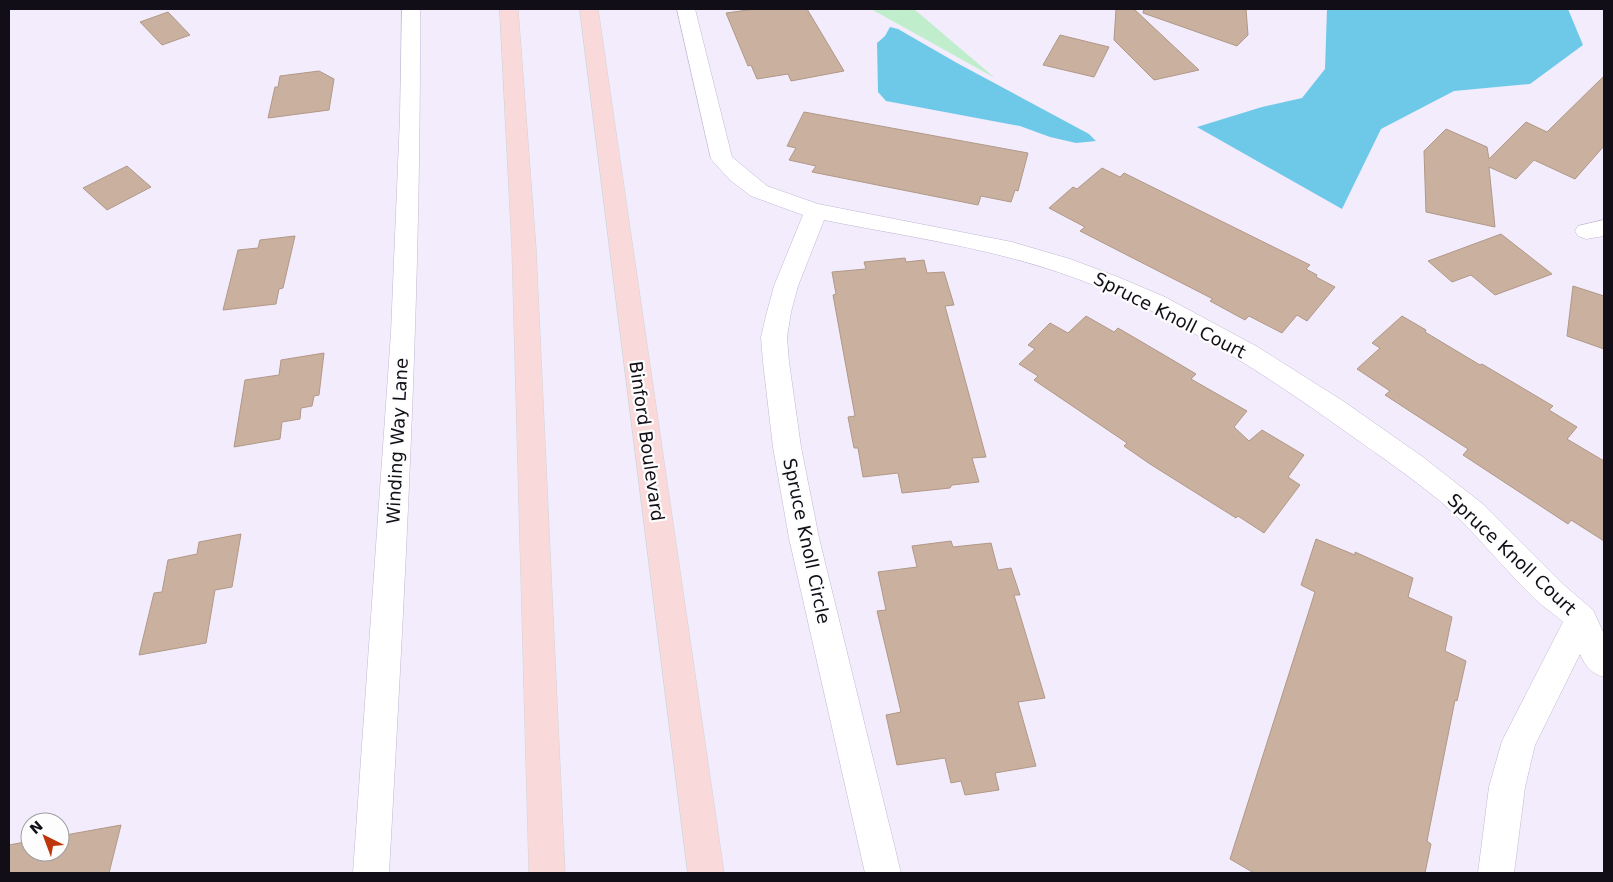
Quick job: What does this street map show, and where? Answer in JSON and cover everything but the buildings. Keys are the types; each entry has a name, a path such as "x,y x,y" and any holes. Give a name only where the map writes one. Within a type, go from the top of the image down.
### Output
{"main road":[{"path":"509,9 524,249 547,873"},
{"name":"Binford Boulevard","path":"589,9 706,873"}],"street":[{"name":"Winding Way Lane","path":"371,873 400,402 411,104 411,9"},
{"name":"Spruce Knoll Court","path":"686,9 722,159 738,175 759,191 816,211 1040,257 1117,285 1189,321 1273,368 1415,466 1472,512 1553,595 1593,619 1597,657 1604,662"},
{"name":"Spruce Knoll Circle","path":"816,211 786,286 779,312 774,337 776,362 787,447 804,538 883,873"},
{"path":"1496,873 1507,787 1519,741 1538,700 1593,619"}],"green space":[{"path":"871,9 914,9 995,78"}],"water":[{"path":"1327,9 1568,9 1583,45 1530,84 1454,91 1381,129 1342,209 1197,127 1262,107 1302,98 1325,69"},
{"path":"890,27 898,29 1089,134 1096,141 1076,143 1050,137 1020,126 886,101 878,92 877,43 885,36"}]}
